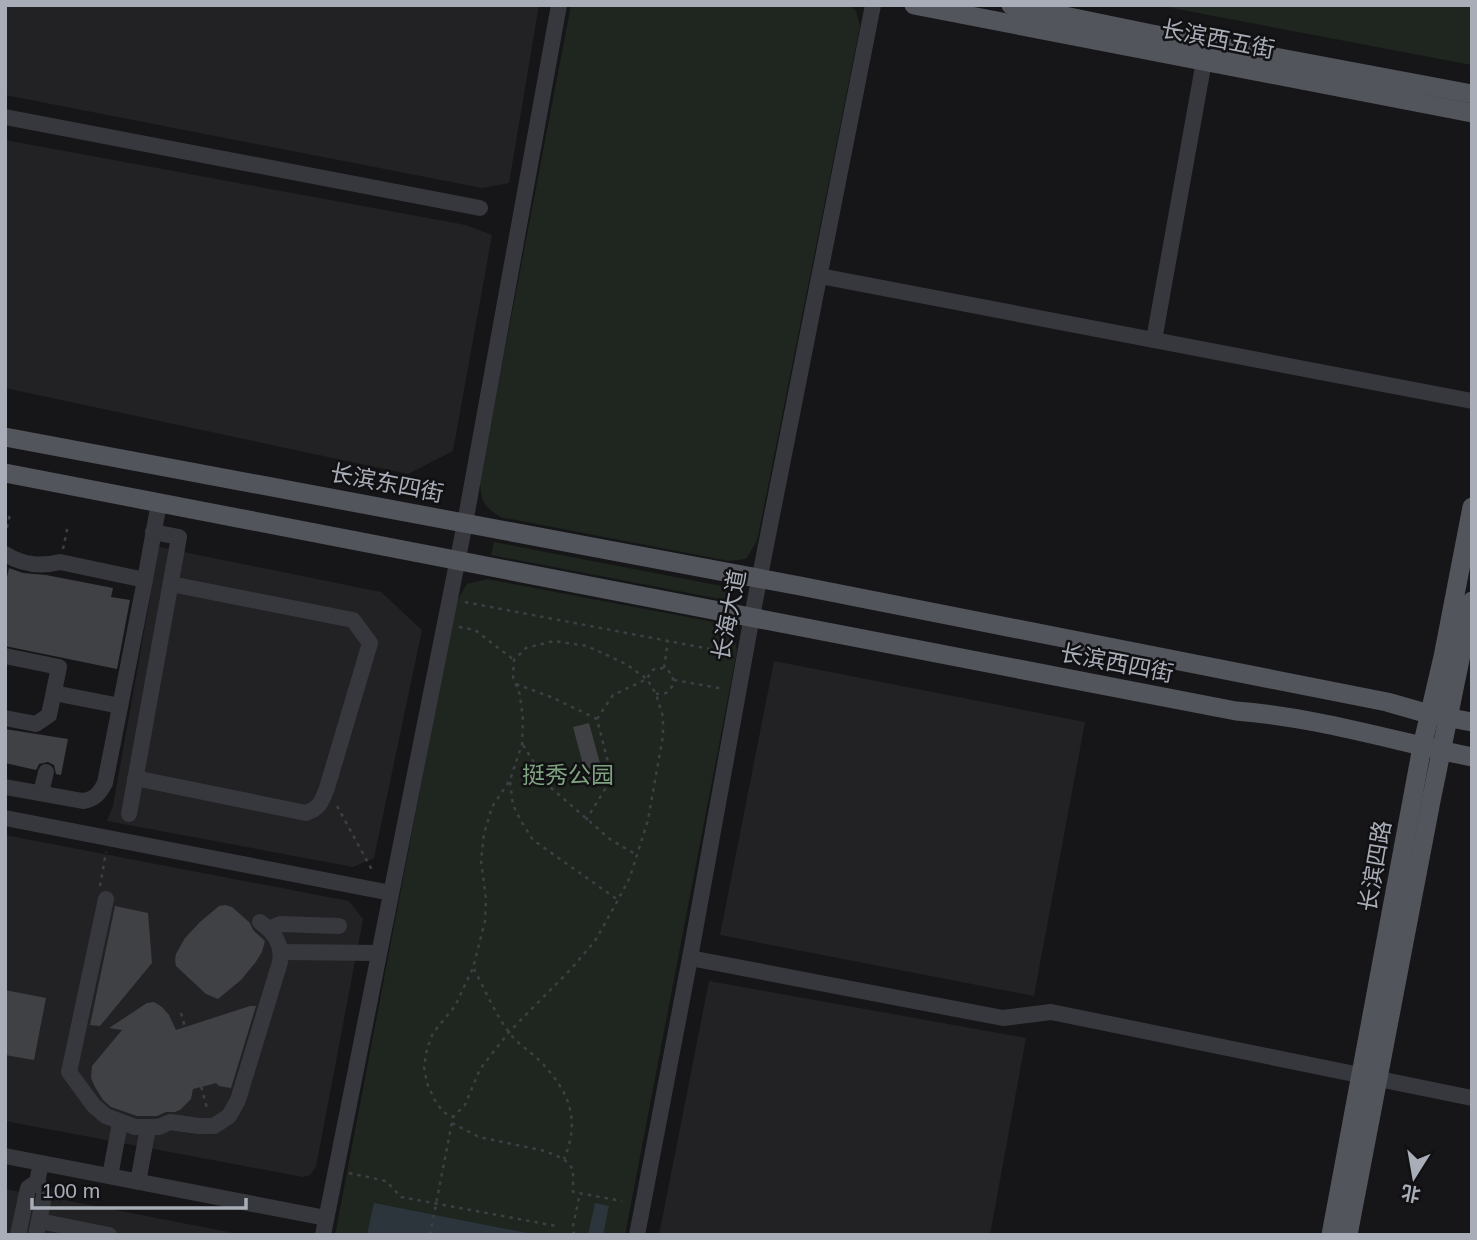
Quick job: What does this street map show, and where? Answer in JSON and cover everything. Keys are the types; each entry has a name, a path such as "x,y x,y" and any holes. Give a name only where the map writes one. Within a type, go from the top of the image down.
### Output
{"main road":[{"name":"长滨西五街","path":"914,5 1472,113"},
{"name":"长滨西五街","path":"1011,5 1472,94"},
{"name":"长滨东四街","path":"5,437 759,579"},
{"path":"5,473 752,616"},
{"name":"长滨四路","path":"1331,1235 1369,1078 1438,716 1443,657 1472,506"},
{"name":"长滨西四街","path":"759,579 1373,699 1472,722"},
{"name":"长滨四路","path":"1438,716 1472,601"},
{"name":"长滨西四街","path":"752,616 1236,711 1267,713 1381,735 1472,757"},
{"name":"长滨四路","path":"1348,1235 1369,1078"}],"street":[{"path":"323,1235 458,561 559,5"},
{"name":"长海大道","path":"637,1235 759,579 873,5"},
{"path":"1154,340 1204,61"},
{"path":"5,117 480,208"},
{"path":"820,275 1472,401"},
{"path":"5,787 83,801 92,800 105,783 159,503"},
{"path":"128,814 179,537 153,531"},
{"path":"5,554 30,565 47,566 60,562 145,580"},
{"path":"135,778 306,813 314,810 321,804 327,788 370,643 353,620 170,584"},
{"path":"5,656 59,667 49,715 36,724 5,718"},
{"path":"54,693 120,706"},
{"path":"41,793 46,772"},
{"path":"5,818 391,893"},
{"path":"106,899 69,1072 94,1105 106,1116 135,1127 159,1127 170,1122 214,1126 229,1115 238,1100 282,952 278,941 265,925 338,926"},
{"path":"282,952 379,953"},
{"path":"690,958 1003,1018 1051,1012 1472,1098"},
{"path":"110,1177 120,1123"},
{"path":"138,1182 148,1128"},
{"path":"5,1156 326,1218"},
{"path":"15,1223 27,1188 37,1182 41,1163"},
{"path":"37,1182 45,1192 37,1228 109,1235"}],"path":[{"path":"5,536 10,514"},
{"path":"60,562 68,525"},
{"path":"463,601 710,649 718,638"},
{"path":"456,626 475,630 514,660"},
{"path":"430,1235 453,1117 465,1105 480,1069 509,1032 595,941 630,877 648,820 663,736 663,717 656,694 647,679 626,664 587,646 554,641 526,648 514,660 513,677 520,695 523,720 522,744 510,780 492,807 484,834 481,861 486,899 485,921 473,968 454,1006 433,1033 426,1049 424,1067 430,1091 443,1112 453,1117"},
{"path":"664,668 668,641"},
{"path":"586,820 612,778 597,719 613,695 647,679 651,671 664,668 674,680"},
{"path":"674,680 738,691"},
{"path":"656,694 669,691 674,680"},
{"path":"516,684 597,719"},
{"path":"522,744 548,786 611,840 637,855"},
{"path":"510,780 513,805 533,840 618,900"},
{"path":"327,788 372,870"},
{"path":"103,869 106,854"},
{"path":"473,968 509,1032 562,1086 571,1109 572,1126 572,1142 565,1159"},
{"path":"181,1013 207,1108 229,1115"},
{"path":"452,1123 479,1137 545,1151 565,1159 573,1169 573,1192 622,1201"},
{"path":"336,1170 386,1181 401,1197 556,1226"},
{"path":"574,1235 573,1226 580,1193"}],"shaded area":[{"path":"5,5 539,5 509,183 482,188 5,95"},
{"path":"5,140 466,225 492,235 453,451 408,474 5,388"},
{"path":"159,547 381,592 422,630 374,858 353,867 107,821 113,806"},
{"path":"774,661 1085,722 1034,996 720,935"},
{"path":"5,835 349,901 363,919 316,1167 310,1175 303,1177 5,1121"},
{"path":"709,981 1026,1038 990,1235 659,1235"},
{"path":"5,1189 54,1198 244,1235 5,1235"},
{"path":"374,1203 537,1235 367,1235"},
{"path":"595,1203 609,1206 603,1235 588,1235"}],"green space":[{"path":"571,5 849,5 856,11 860,26 757,541 746,559 729,561 500,517 486,506 482,498 480,480"},
{"path":"1156,5 1472,5 1472,65"},
{"path":"494,542 727,587 725,600 491,555"},
{"name":"挺秀公园","path":"487,579 719,623 734,635 737,651 625,1235 335,1235 456,602 467,584"}],"building":[{"path":"9,568 23,573 113,588 111,597 130,600 117,669 5,646 5,577"},
{"path":"589,723 604,778 588,783 573,727"},
{"path":"5,729 68,739 61,775 56,774 54,765 48,762 39,764 36,770 5,763"},
{"path":"115,906 148,913 152,963 100,1026 90,1025"},
{"path":"219,906 232,907 250,923 253,930 265,941 255,963 241,980 218,999 206,994 176,966 175,960 185,938"},
{"path":"5,990 46,998 34,1060 5,1055"},
{"path":"154,1002 169,1015 176,1030 256,1006 231,1088 216,1083 193,1089 191,1099 180,1110 157,1116 137,1116 111,1107 103,1100 91,1078 92,1066 122,1030 109,1028 147,1003"}]}
